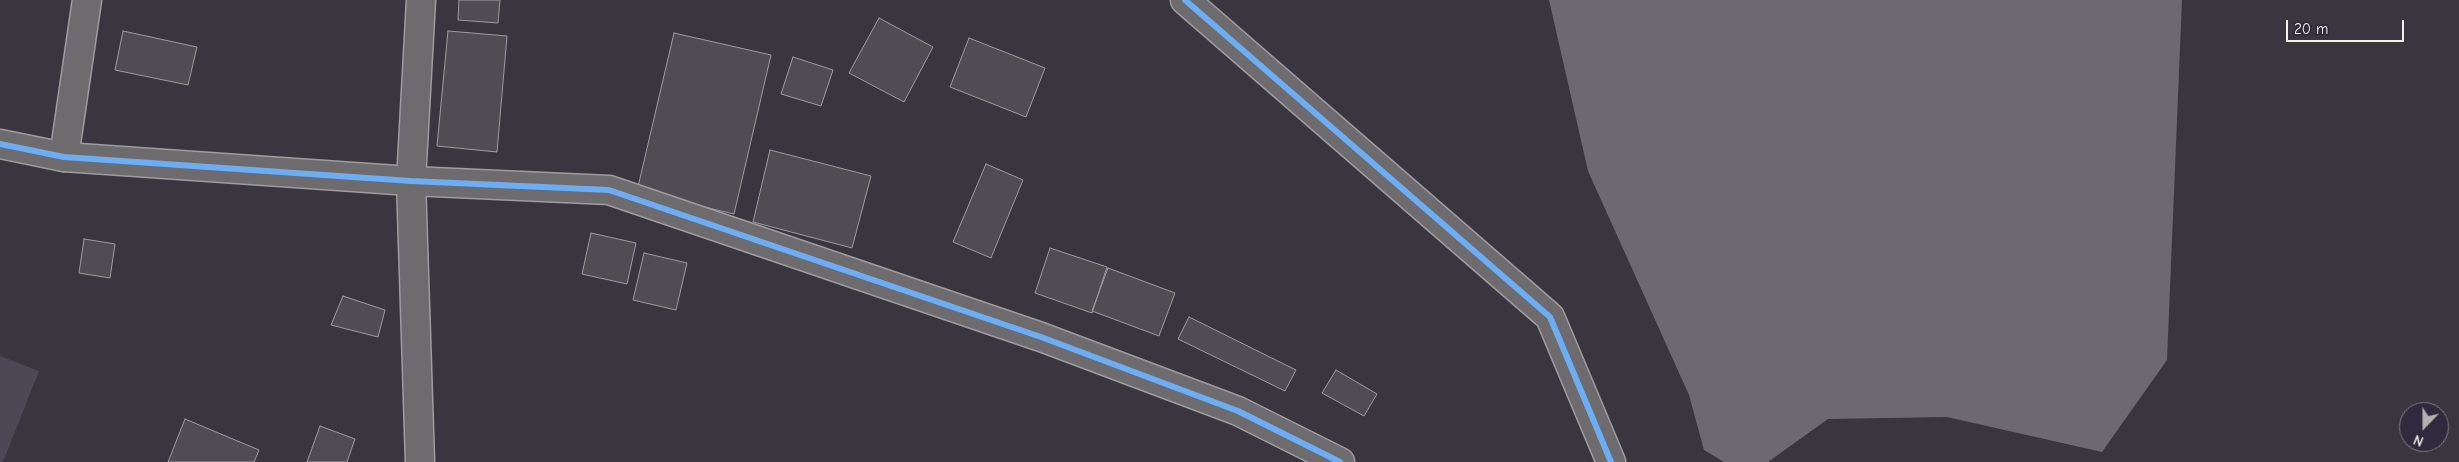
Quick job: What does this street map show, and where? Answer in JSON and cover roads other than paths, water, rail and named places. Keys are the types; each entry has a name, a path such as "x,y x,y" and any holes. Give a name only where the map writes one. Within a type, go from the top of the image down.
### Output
{"street":[{"path":"64,156 87,0"},
{"path":"420,462 411,181 421,0"},
{"path":"1185,0 1550,317 1611,462"},
{"path":"0,144 64,156 411,181 608,190 1041,337 1238,411 1340,462"}]}
